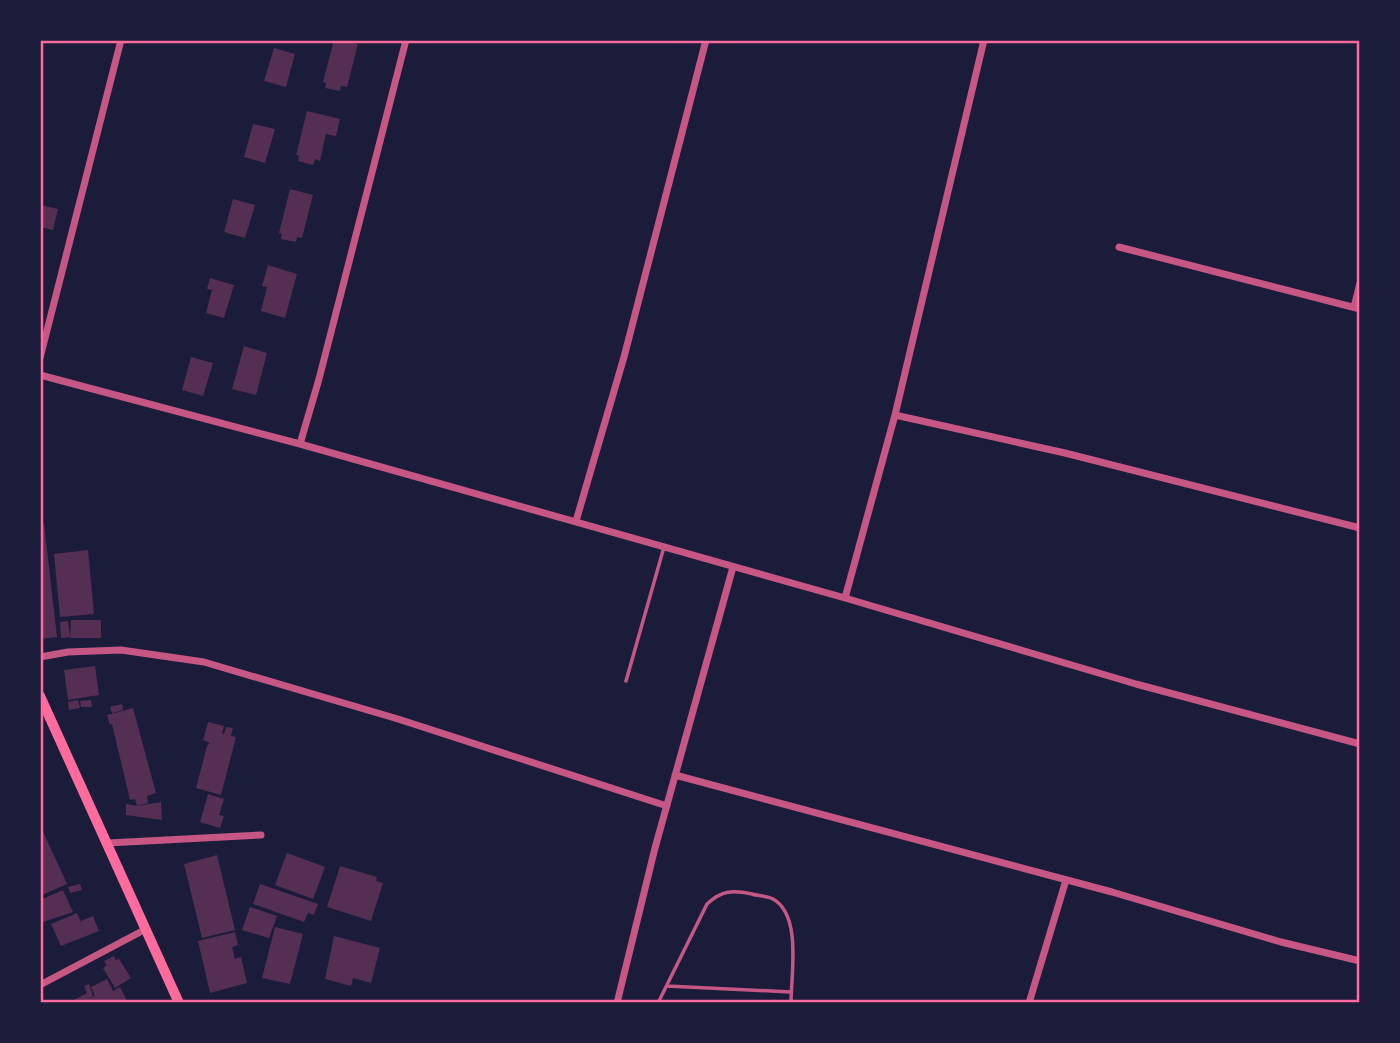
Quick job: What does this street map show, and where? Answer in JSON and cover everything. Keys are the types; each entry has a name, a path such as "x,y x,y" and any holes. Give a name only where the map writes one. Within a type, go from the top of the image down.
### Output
{"main road":[{"path":"40,696 179,1003"}],"street":[{"path":"40,358 121,40"},
{"path":"300,443 406,40"},
{"path":"576,521 624,357 706,40"},
{"path":"845,598 895,415 984,40"},
{"path":"1119,247 1357,308 1360,283"},
{"path":"40,375 300,443 1136,684 1360,744"},
{"path":"895,415 1065,453 1360,528"},
{"path":"617,1003 667,806 733,566"},
{"path":"40,657 68,652 121,650 204,662 398,719 667,806"},
{"path":"676,775 1066,880 1281,942 1360,961"},
{"path":"108,843 261,835"},
{"path":"1029,1003 1066,880"},
{"path":"40,985 146,929"}],"lane":[{"path":"626,681 664,547"},
{"path":"658,1003 707,904 727,891 774,899 787,912 792,926 791,1003"},
{"path":"666,986 791,992"}],"building":[{"path":"334,40 358,44 347,87 341,86 340,91 325,88 326,83 323,82"},
{"path":"274,48 295,54 286,87 264,81"},
{"path":"307,111 340,119 336,136 326,134 320,161 315,159 313,165 298,161 299,156 296,155"},
{"path":"253,124 275,129 265,163 244,157"},
{"path":"290,189 313,195 302,238 297,237 296,242 281,239 282,234 279,233"},
{"path":"233,199 255,205 245,238 224,232"},
{"path":"40,205 58,209 53,230 40,227"},
{"path":"268,265 297,274 285,318 261,311 267,287 262,286"},
{"path":"210,278 234,285 224,318 206,313 212,290 207,289"},
{"path":"244,346 267,353 256,395 232,389"},
{"path":"191,357 213,363 203,396 182,390"},
{"path":"40,524 44,524 57,637 40,639"},
{"path":"88,550 94,614 60,617 54,554"},
{"path":"71,620 101,620 101,638 70,638"},
{"path":"68,621 70,637 61,638 60,622"},
{"path":"95,666 99,695 68,700 64,670"},
{"path":"78,700 80,708 69,710 68,702"},
{"path":"91,700 92,707 81,707 80,701"},
{"path":"122,704 123,710 112,713 110,707"},
{"path":"133,708 156,793 147,796 148,803 137,806 135,799 130,800 112,724 110,725 107,715"},
{"path":"208,722 224,726 224,734 226,727 233,728 231,736 236,737 221,795 196,788 210,743 203,740"},
{"path":"208,794 224,799 219,815 224,816 220,828 200,822"},
{"path":"161,802 162,820 126,815 126,804 138,806"},
{"path":"40,825 67,884 40,896"},
{"path":"287,853 325,867 313,899 275,885"},
{"path":"217,855 235,930 202,938 184,864"},
{"path":"340,866 377,877 376,881 383,883 371,921 327,907"},
{"path":"80,884 82,890 70,893 68,887"},
{"path":"260,884 318,904 314,915 308,913 304,922 253,904"},
{"path":"63,890 73,912 40,923 40,900"},
{"path":"250,907 277,916 269,938 242,930"},
{"path":"77,913 84,929 81,921 93,916 99,931 61,946 51,924"},
{"path":"275,927 303,934 290,984 262,978"},
{"path":"235,932 238,945 232,947 235,959 241,957 247,983 210,993 198,941"},
{"path":"334,936 380,948 371,983 353,978 351,986 325,979"},
{"path":"114,956 116,960 119,959 131,978 115,988 103,968 107,965 104,961"},
{"path":"107,979 113,991 120,987 128,1003 73,1003 72,1001 87,993 84,986 89,984 93,996 87,999 95,996 91,987"}]}
